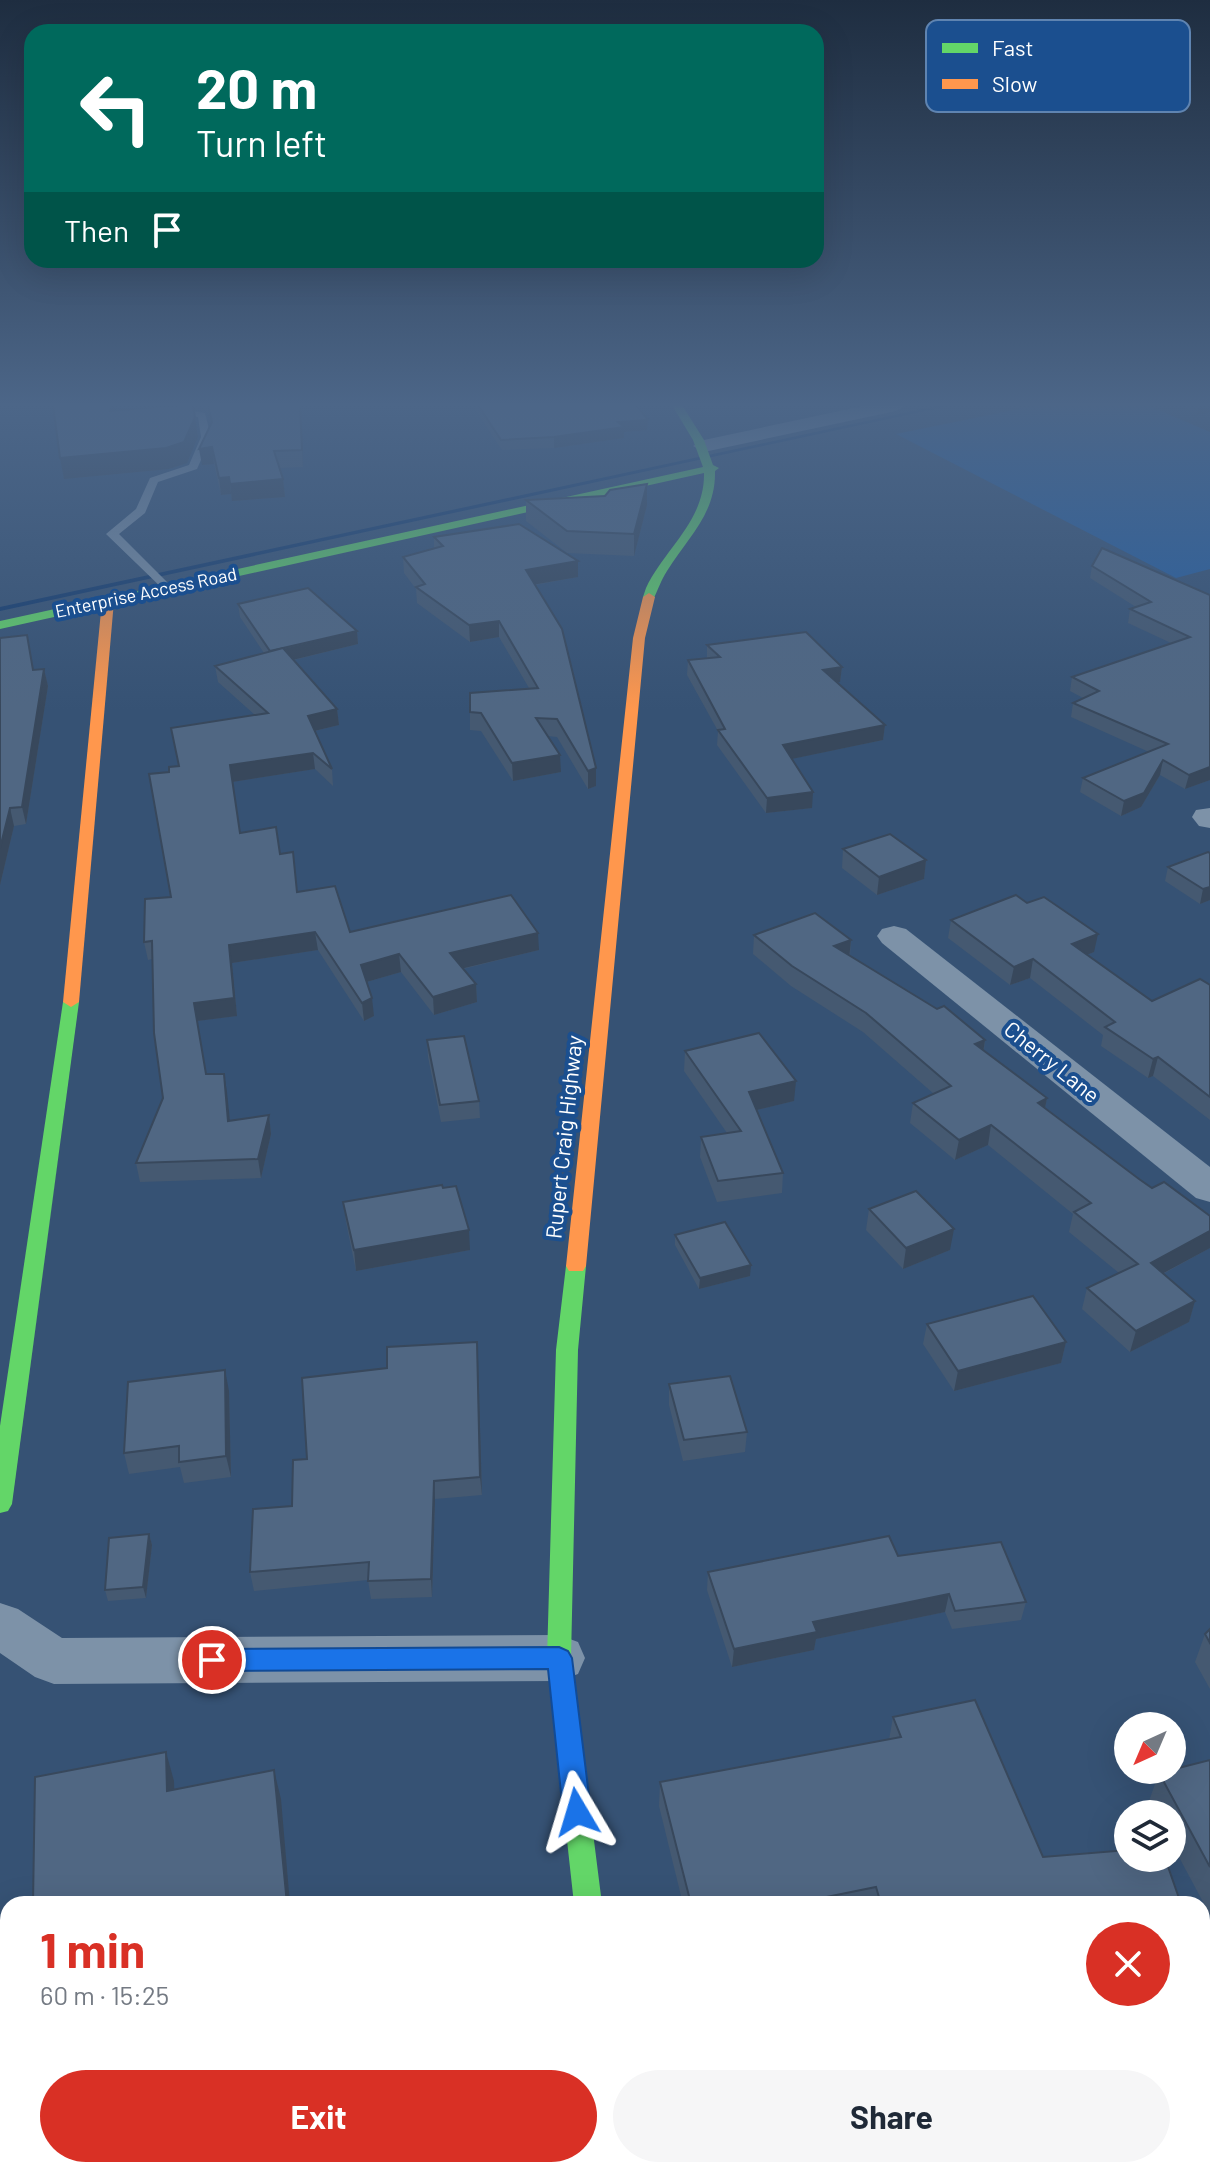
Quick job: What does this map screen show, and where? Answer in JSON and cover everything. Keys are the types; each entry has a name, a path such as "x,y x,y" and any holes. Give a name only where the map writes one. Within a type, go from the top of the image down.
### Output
{"street":[{"name":"Enterprise Access Road","path":"0,625 538,507"},
{"name":"Rupert Craig Highway","path":"587,1896 559,1658 567,1350 639,638 657,573 690,533 703,507"},
{"path":"0,1504 74,984 108,601"},
{"name":"Cherry Lane","path":"894,936 1210,1188"},
{"path":"0,1625 54,1661 559,1658"}],"lane":[{"path":"143,507 112,534 166,588"}],"shaded area":[{"path":"1037,507 1210,507 1210,569 1176,578"}],"building":[{"path":"535,507 641,507 634,534 567,531"},
{"path":"519,524 578,561 526,570 562,629 596,768 588,771 557,719 536,718 560,755 512,763 481,713 470,712 470,693 538,688 499,621 469,625 416,587 425,584 403,557 443,546 434,537"},
{"path":"1102,548 1210,595 1210,767 1189,775 1163,760 1144,793 1124,801 1083,778 1168,744 1073,703 1099,691 1072,677 1190,637 1130,609 1151,602 1092,566"},
{"path":"308,588 357,631 270,651 238,604"},
{"path":"806,632 842,667 823,670 885,725 783,745 813,792 767,798 718,730 725,729 688,660 720,657 707,645"},
{"path":"27,635 33,670 44,669 22,807 10,808 0,848 0,638"},
{"path":"283,648 337,709 308,716 332,769 313,753 230,765 240,833 276,827 280,854 293,852 297,892 335,886 350,932 511,895 538,933 450,953 476,984 433,997 399,954 361,965 372,998 362,1003 315,932 229,945 234,998 194,1003 206,1074 224,1074 228,1121 269,1115 258,1159 136,1163 163,1098 154,1033 152,941 144,942 145,899 171,897 149,774 169,772 169,767 179,766 171,728 268,713 215,666"},
{"path":"890,834 926,860 879,877 843,849"},
{"path":"1208,852 1210,887 1203,889 1168,867"},
{"path":"1016,895 1027,903 1044,897 1098,934 1072,944 1152,1001 1200,979 1210,985 1210,1097 1158,1057 1153,1059 1105,1027 1115,1022 1033,959 1014,967 951,920"},
{"path":"815,913 851,940 834,946 937,1009 944,1006 985,1040 975,1044 1047,1098 1038,1103 1152,1188 1164,1182 1210,1216 1210,1231 1151,1263 1195,1301 1136,1331 1087,1288 1138,1264 1074,1212 1091,1203 991,1125 959,1140 913,1103 951,1086 866,1013 792,966 754,935"},
{"path":"759,1033 796,1081 749,1092 783,1173 718,1181 701,1137 741,1131 685,1051"},
{"path":"464,1036 479,1101 440,1105 427,1040"},
{"path":"442,1185 443,1188 456,1186 469,1230 354,1250 343,1202"},
{"path":"916,1191 954,1229 906,1248 869,1209"},
{"path":"725,1222 751,1265 700,1278 675,1235"},
{"path":"1033,1296 1066,1342 958,1371 927,1324"},
{"path":"477,1342 480,1477 434,1481 431,1579 368,1581 369,1562 250,1572 253,1509 292,1506 293,1460 307,1459 302,1378 387,1368 387,1347"},
{"path":"225,1370 226,1456 179,1462 179,1446 124,1453 128,1382"},
{"path":"730,1376 747,1432 684,1440 669,1384"},
{"path":"149,1534 143,1587 105,1590 109,1538"},
{"path":"889,1536 898,1556 1001,1542 1026,1602 955,1611 949,1594 813,1622 817,1632 734,1649 708,1572"},
{"path":"975,1700 1043,1857 1114,1851 1114,1872 1170,1872 1178,1896 879,1896 876,1887 832,1896 689,1896 660,1782 901,1737 893,1717"},
{"path":"166,1752 167,1791 274,1770 286,1896 33,1896 35,1777"},
{"path":"1210,1760 1210,1867 1186,1823 1186,1800 1174,1800 1165,1784 1186,1784 1186,1766"}],"waterway":[{"path":"0,609 477,507"}],"traffic: fast":[{"path":"0,625 538,507"},
{"path":"649,597 660,573 698,520 704,507"},
{"path":"0,1504 71,1002"},
{"path":"576,1266 567,1350 559,1658 587,1896"}],"traffic: slow":[{"path":"576,1266 639,638 649,597"},
{"path":"71,1002 108,601"}],"route":[{"path":"212,1660 559,1658 577,1812"}]}
